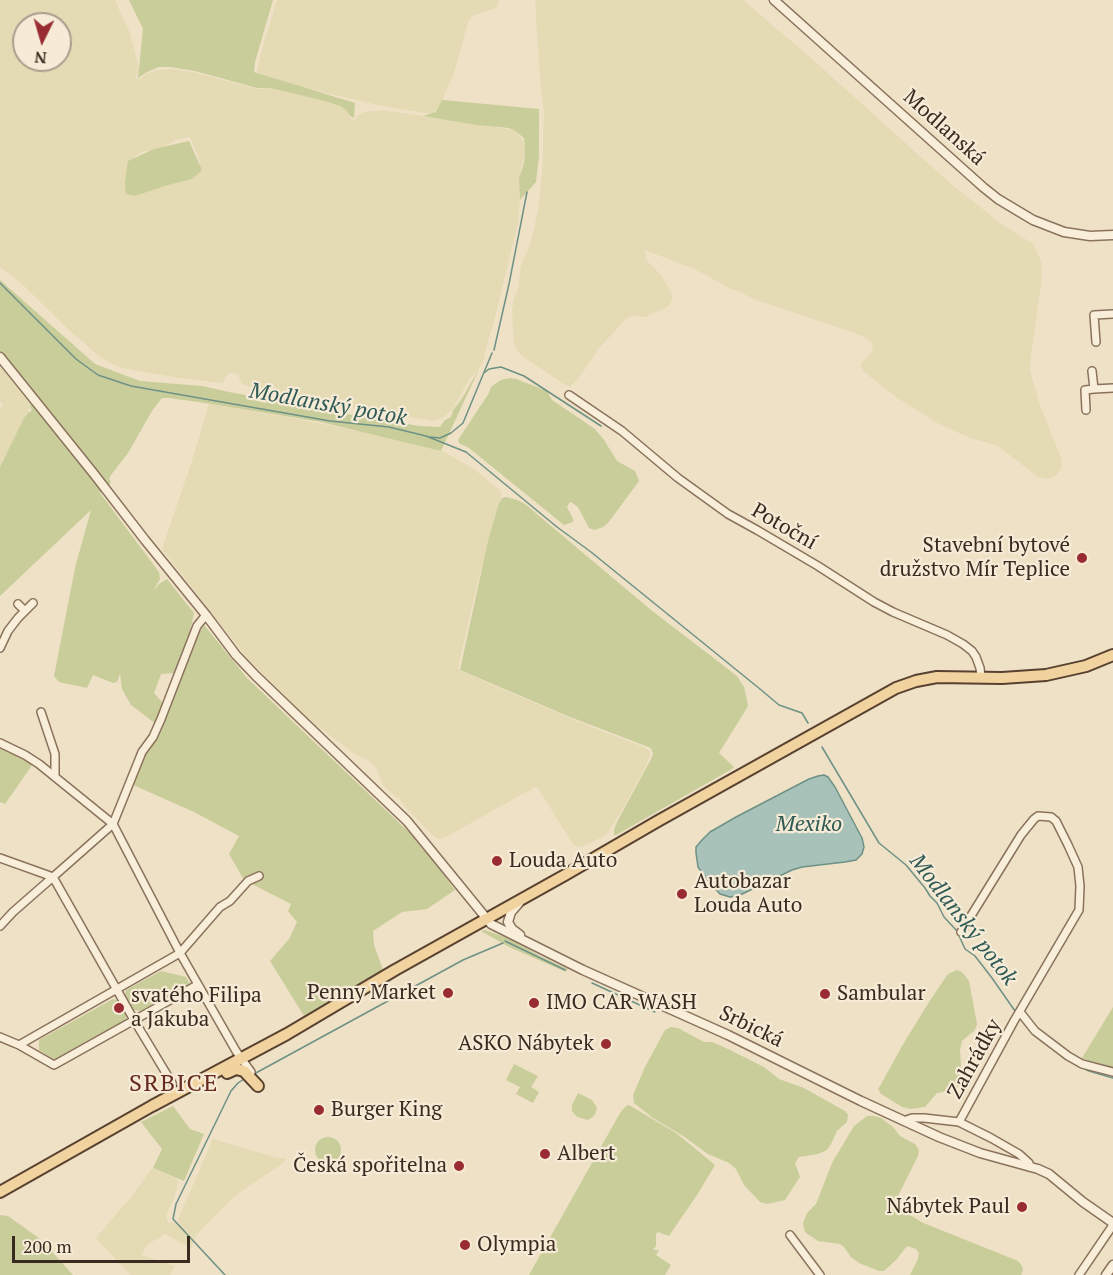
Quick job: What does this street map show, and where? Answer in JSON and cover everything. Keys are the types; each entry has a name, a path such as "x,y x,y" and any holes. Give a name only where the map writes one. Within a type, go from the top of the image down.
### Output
{"main road":[{"path":"0,1192 242,1059 694,800 896,688 924,678 944,676 1013,678 1046,675 1086,666 1113,655"},
{"path":"174,1095 197,1088 236,1069 244,1071 258,1086"}],"street":[{"name":"Modlanská","path":"774,0 999,199 1033,220 1064,232 1090,236 1113,236"},
{"path":"1096,342 1094,315 1113,314"},
{"name":"Srbická","path":"0,357 236,655 412,826 494,927 728,1035 904,1121 965,1148 1044,1172 1054,1177 1113,1224"},
{"path":"1092,370 1094,389"},
{"path":"1086,410 1085,390 1113,388"},
{"name":"Potoční","path":"569,395 622,431 678,478 728,514 818,566 874,602 966,646 978,660 981,677"},
{"path":"18,603 25,611"},
{"path":"0,648 8,631 33,603"},
{"path":"0,926 113,824 142,752 153,737 161,719 197,627 206,615"},
{"path":"41,712 55,754 55,777"},
{"path":"0,743 39,764 113,824 197,985 251,1072"},
{"name":"Zahrádky","path":"959,1122 1014,1021 1079,910 1078,867 1060,829 1051,817 1038,816 1028,827 961,932"},
{"path":"0,858 53,877 172,1083"},
{"path":"19,1045 180,953 220,907 230,902 248,882 259,876"},
{"path":"524,898 511,912 508,918 509,925 537,948"},
{"path":"0,1037 54,1065 197,985"},
{"name":"Zahrádky","path":"1020,1012 1035,1031 1068,1056 1082,1064 1113,1072"},
{"name":"Srbická","path":"904,1121 924,1118 959,1122 1019,1154 1029,1163 1030,1167"},
{"path":"1079,1275 1113,1224"},
{"path":"790,1235 820,1275"},
{"path":"1106,1275 1113,1265"}],"shaded area":[{"path":"0,0 116,0 130,33 137,60 139,69 135,78 141,79 147,73 158,70 193,72 257,89 270,88 325,101 340,106 347,111 351,119 355,120 358,115 365,112 383,110 514,130 523,140 525,150 519,178 518,223 484,359 452,410 432,421 276,394 242,384 235,373 228,373 223,383 122,368 99,356 21,283 0,267","holes":["190,137 200,162 200,170 156,186 139,195 132,194 128,170 133,158 143,151 154,151 175,140"]},
{"path":"277,0 499,0 497,7 472,16 468,22 454,73 438,109 432,114 339,96 294,85 257,72"},
{"path":"535,0 743,0 951,184 999,222 1033,244 1041,261 1042,277 1030,370 1039,403 1061,458 1060,471 1049,479 1038,477 998,446 968,437 939,424 896,397 861,368 861,364 872,351 873,346 871,341 860,335 757,300 694,269 645,250 646,260 661,275 673,296 669,306 645,317 628,317 598,349 580,376 570,386 565,385 521,355 514,341 512,310 521,266 531,242 538,210 542,174 544,114"},
{"path":"0,365 31,405 0,467 0,410 3,405 0,401"},
{"path":"209,404 378,435 444,452 474,469 501,491 458,667 459,670 501,689 650,751 644,769 606,835 582,847 573,844 535,787 439,839 411,813 400,798 397,798 383,785 371,762 355,754 314,724 248,659 162,549"},
{"path":"213,1139 277,1158 287,1158 282,1164 236,1195 196,1235 191,1248 165,1234 148,1244 141,1255 175,1266 170,1275 131,1275 96,1238 127,1203 152,1168 178,1181 166,1216 168,1223 177,1222"}],"green space":[{"path":"129,0 273,0 254,72 355,103 354,118 340,106 325,101 270,88 257,88 195,71 159,67 138,78 143,29"},
{"path":"442,100 539,109 539,156 536,182 520,200 519,178 524,163 524,138 509,128 423,116 436,112"},
{"path":"189,141 202,170 192,179 135,196 126,194 128,161 154,149"},
{"path":"0,280 95,364 140,381 202,386 363,417 440,427 445,420 451,417 479,369 441,451 321,422 162,398 128,453 111,475 108,487 100,493 159,572 160,579 153,591 167,579 194,613 188,640 174,673 161,674 154,693 163,703 156,724 131,705 122,689 120,674 117,682 113,683 93,675 87,688 59,682 54,676 75,568 91,510 0,596 0,467 24,418 32,411 31,404 0,365"},
{"path":"510,378 547,391 552,400 595,429 617,461 635,471 639,481 603,527 594,530 589,528 578,507 571,502 567,507 573,522 564,525 469,448 459,443 458,440 491,387 501,380"},
{"path":"506,497 525,504 651,610 737,676 744,687 747,708 719,753 734,767 616,835 614,835 614,830 617,822 651,759 653,754 651,748 570,717 460,670 488,541 499,503 502,498"},
{"path":"204,625 247,678 412,835 455,890 427,909 402,912 373,931 374,945 383,970 304,1016 270,961 289,939 297,922 288,911 291,904 244,880 229,854 239,836 194,812 131,784 154,740"},
{"path":"0,738 37,758 5,804 0,802"},
{"path":"485,930 510,939 568,969 566,972 509,947 481,931"},
{"path":"957,970 962,972 969,981 977,1024 975,1030 962,1041 959,1086 953,1090 937,1093 925,1107 911,1109 902,1107 881,1094 878,1089 929,1002 948,974"},
{"path":"161,971 186,977 190,984 140,1011 134,1010 125,995 126,990"},
{"path":"113,999 117,1000 126,1015 126,1020 57,1059 39,1050 39,1040"},
{"path":"1113,1007 1113,1073 1079,1063"},
{"path":"671,1027 678,1028 704,1042 712,1042 728,1049 764,1067 779,1079 804,1088 845,1111 848,1115 847,1122 837,1131 827,1150 799,1157 795,1163 800,1177 785,1200 767,1204 760,1202 744,1185 736,1169 729,1163 708,1154 634,1103 633,1095 645,1067 665,1030"},
{"path":"514,1064 538,1076 531,1087 539,1092 533,1103 516,1094 520,1087 506,1080"},
{"path":"578,1093 592,1100 596,1106 594,1116 588,1120 577,1117 572,1111 572,1105"},
{"path":"629,1105 676,1133 715,1165 669,1236 658,1232 656,1234 656,1246 653,1250 659,1250 656,1255 671,1265 665,1275 529,1275 620,1113"},
{"path":"173,1106 190,1129 204,1134 184,1181 153,1168 162,1149 141,1122"},
{"path":"867,1116 881,1118 900,1136 915,1144 919,1150 893,1206 921,1222 1018,1261 1023,1270 1021,1275 910,1275 919,1253 916,1249 907,1246 884,1271 879,1271 859,1263 840,1244 818,1241 806,1233 803,1223 807,1213 816,1204 832,1163 854,1126"},
{"path":"328,1137 338,1140 341,1150 338,1160 328,1163 318,1160 315,1150 318,1140"},
{"path":"0,1215 8,1216 36,1236 73,1275 0,1275"}],"water":[{"name":"Mexiko","path":"824,775 835,787 862,838 864,847 862,854 856,860 792,870 740,895 730,897 720,894 698,867 696,847 702,840 710,832 736,817 809,779"}],"waterway":[{"path":"494,350 527,192"},
{"name":"Modlanský potok","path":"0,283 76,359 98,375 131,386 330,421 389,427 426,436 466,452 779,705 802,713 808,723"},
{"path":"430,437 440,438 451,433 463,423 492,353"},
{"path":"484,373 489,369 501,367 524,376 601,426"},
{"name":"Modlanský potok","path":"822,747 879,843 906,865 925,888 937,903 944,917 957,931 965,949 975,956 1015,1011"},
{"path":"505,941 565,970"},
{"path":"254,1074 463,960 503,943"},
{"path":"592,983 655,1012"},
{"name":"Modlanský potok","path":"1020,1018 1026,1026"},
{"name":"Modlanský potok","path":"1075,1064 1113,1078"},
{"path":"225,1275 173,1219 176,1204 231,1091 244,1079"}],"place":[{"name":"Stavební bytové družstvo Mír Teplice","path":"1082,558"},
{"name":"Louda Auto","path":"497,861"},
{"name":"Autobazar Louda Auto","path":"682,894"},
{"name":"Penny Market","path":"448,993"},
{"name":"Sambular","path":"825,994"},
{"name":"IMO CAR WASH","path":"534,1003"},
{"name":"svatého Filipa a Jakuba","path":"119,1008"},
{"name":"ASKO Nábytek","path":"606,1044"},
{"name":"Burger King","path":"319,1110"},
{"name":"Albert","path":"545,1154"},
{"name":"Česká spořitelna","path":"459,1166"},
{"name":"Nábytek Paul","path":"1022,1207"},
{"name":"Olympia","path":"465,1245"}],"district":[{"name":"SRBICE","path":"174,1084"}]}
